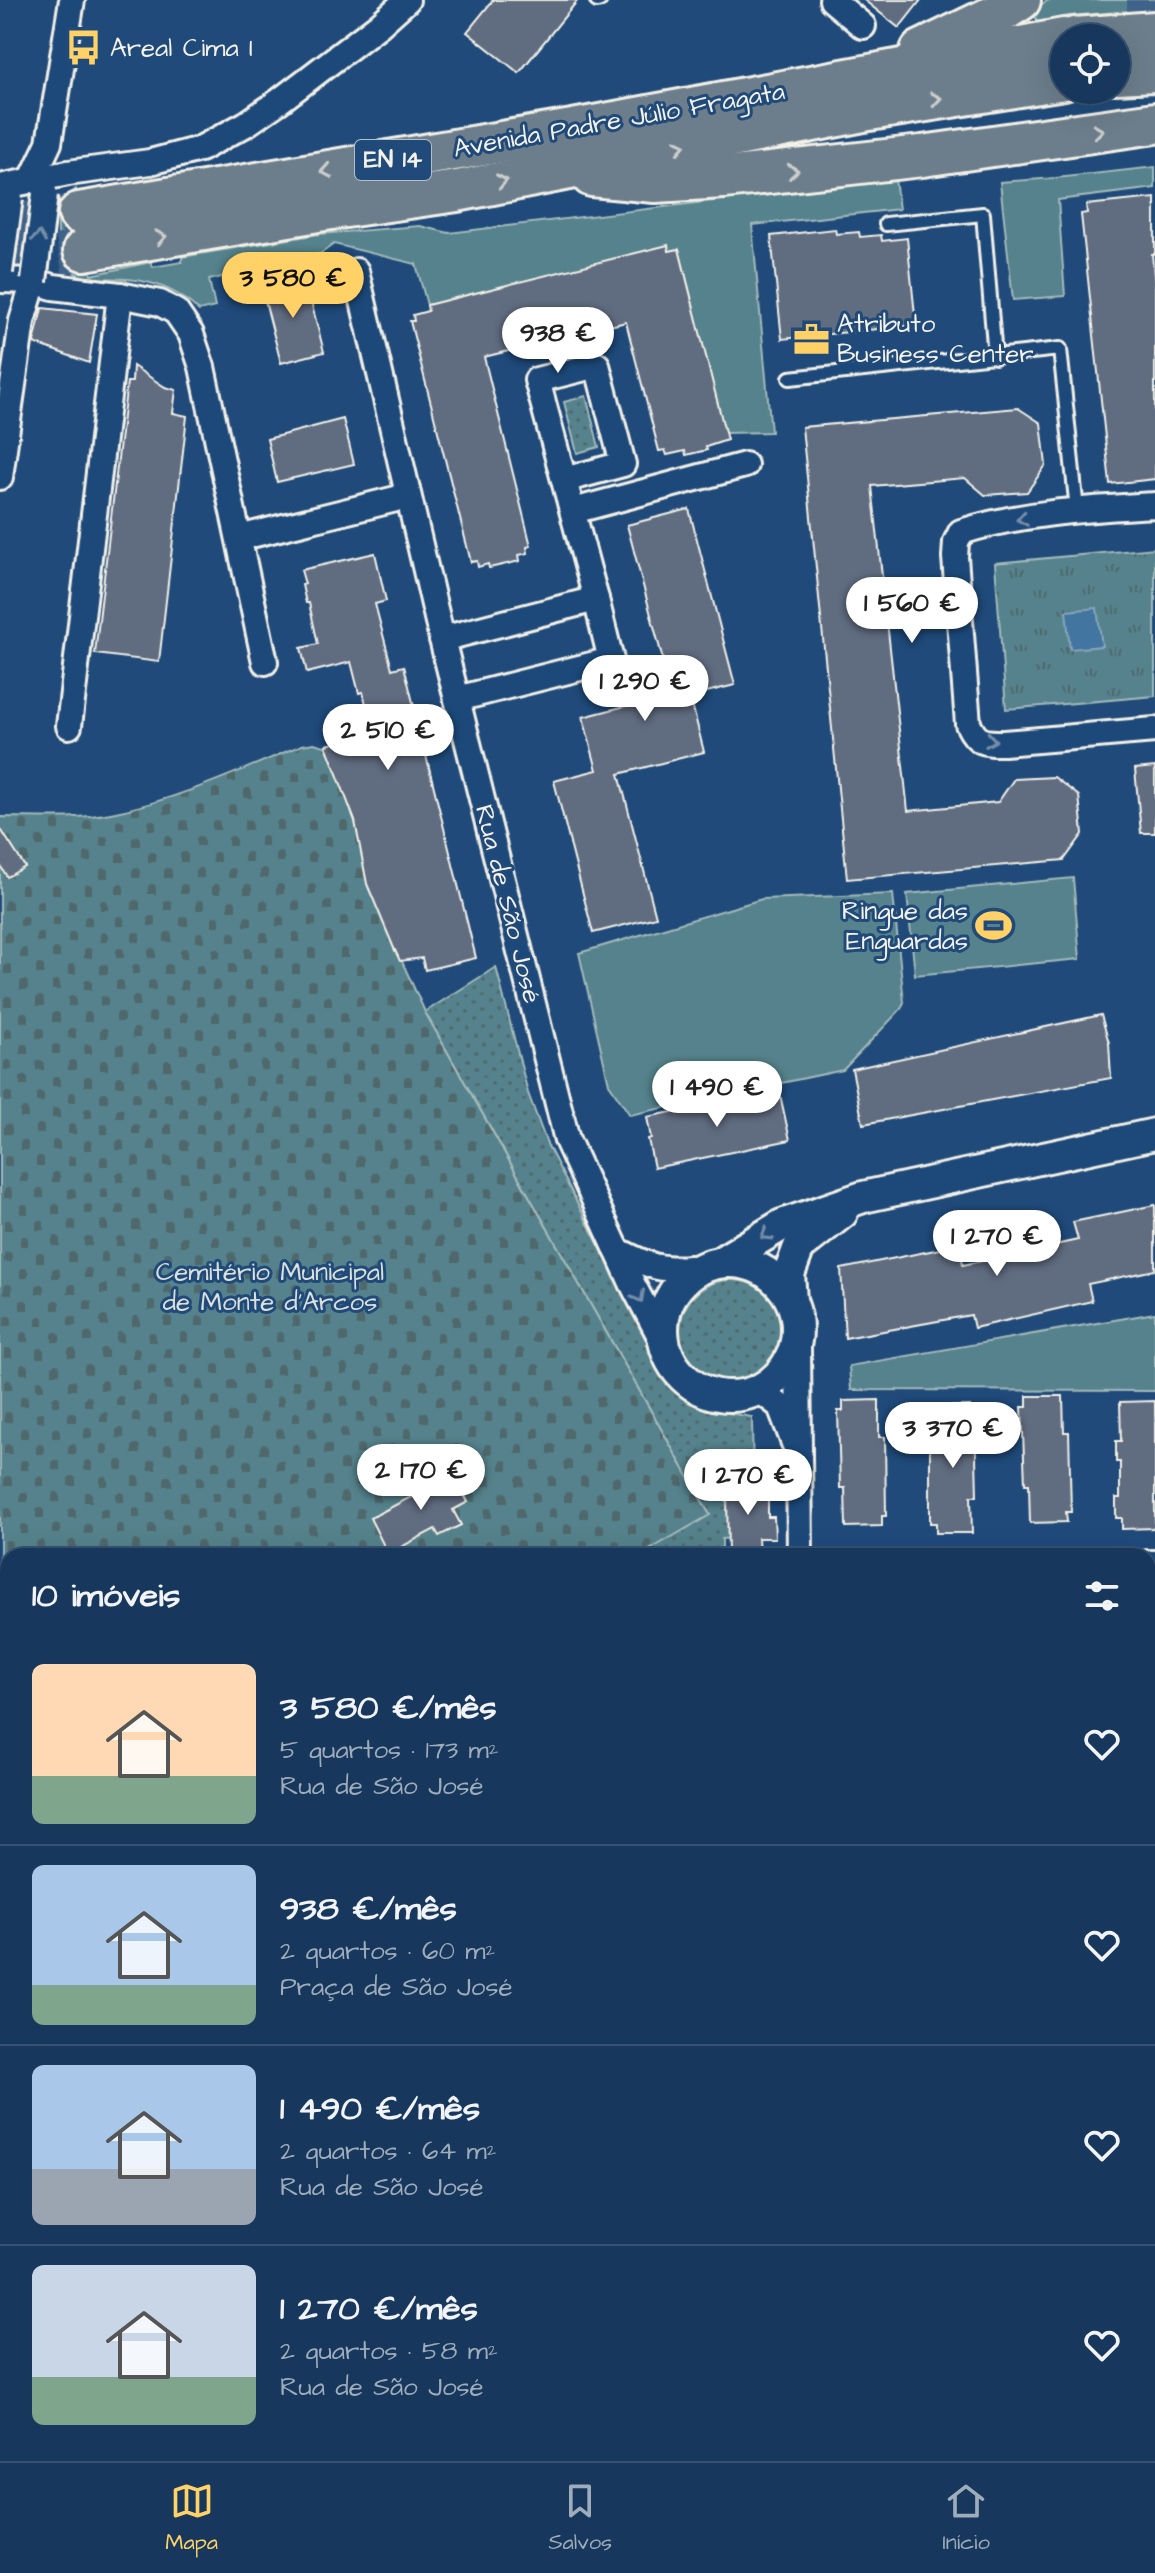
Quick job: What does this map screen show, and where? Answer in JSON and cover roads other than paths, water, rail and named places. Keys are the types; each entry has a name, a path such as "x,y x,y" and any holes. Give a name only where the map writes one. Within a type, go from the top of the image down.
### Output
{"highway":[{"path":"878,72 998,14 1020,0"},
{"path":"1130,34 1155,32"},
{"name":"Avenida Padre Júlio Fragata","path":"1050,41 573,130 82,232 318,211 457,191 869,110 1050,81"},
{"path":"1130,72 1155,71"},
{"path":"548,171 655,182 724,178 922,156 1155,123"}],"street":[{"path":"0,477 22,321 34,281 38,187 49,143 72,0"},
{"path":"0,272 5,192 200,149 278,102 407,0"},
{"path":"832,0 863,26"},
{"name":"Rua de São José","path":"356,271 442,639 567,1140 663,1342"},
{"path":"0,280 34,281 53,287 120,295 160,303 176,312 191,334 202,367 265,662"},
{"path":"69,726 120,295"},
{"path":"457,699 611,660 537,380 597,365 623,464 564,480"},
{"path":"573,511 745,465"},
{"path":"239,538 408,496"},
{"path":"1155,505 1077,510 981,526 961,532 956,542 955,557 968,724 973,735 985,743 1155,730"},
{"path":"442,639 596,599"},
{"path":"798,1347 784,1370 759,1390 731,1397 701,1390 676,1370 663,1342 662,1324 666,1306 675,1289 688,1276 782,1225 863,1197 1155,1134"},
{"path":"800,1548 797,1317 791,1300 789,1274 799,1247 863,1197"},
{"path":"617,1250 649,1267 675,1270 714,1263 758,1267 772,1276 791,1300"},
{"path":"759,1390 780,1406 799,1456"}],"lane":[{"path":"886,224 983,214 995,357"},
{"path":"790,378 1060,349 1077,510"}],"water":[{"path":"1097,608 1102,646 1070,649 1066,611"}],"tunnel":[{"path":"1147,0 1155,35"},
{"path":"0,226 79,213"},
{"path":"0,265 84,250"}],"place":[{"name":"Areal Cima I","path":"84,48"},
{"name":"Atributo Business Center","path":"811,339"},
{"name":"Ringue das Enguardas","path":"994,926"}],"park label":[{"name":"Cemitério Municipal de Monte d'Arcos","path":"270,1287"}]}
